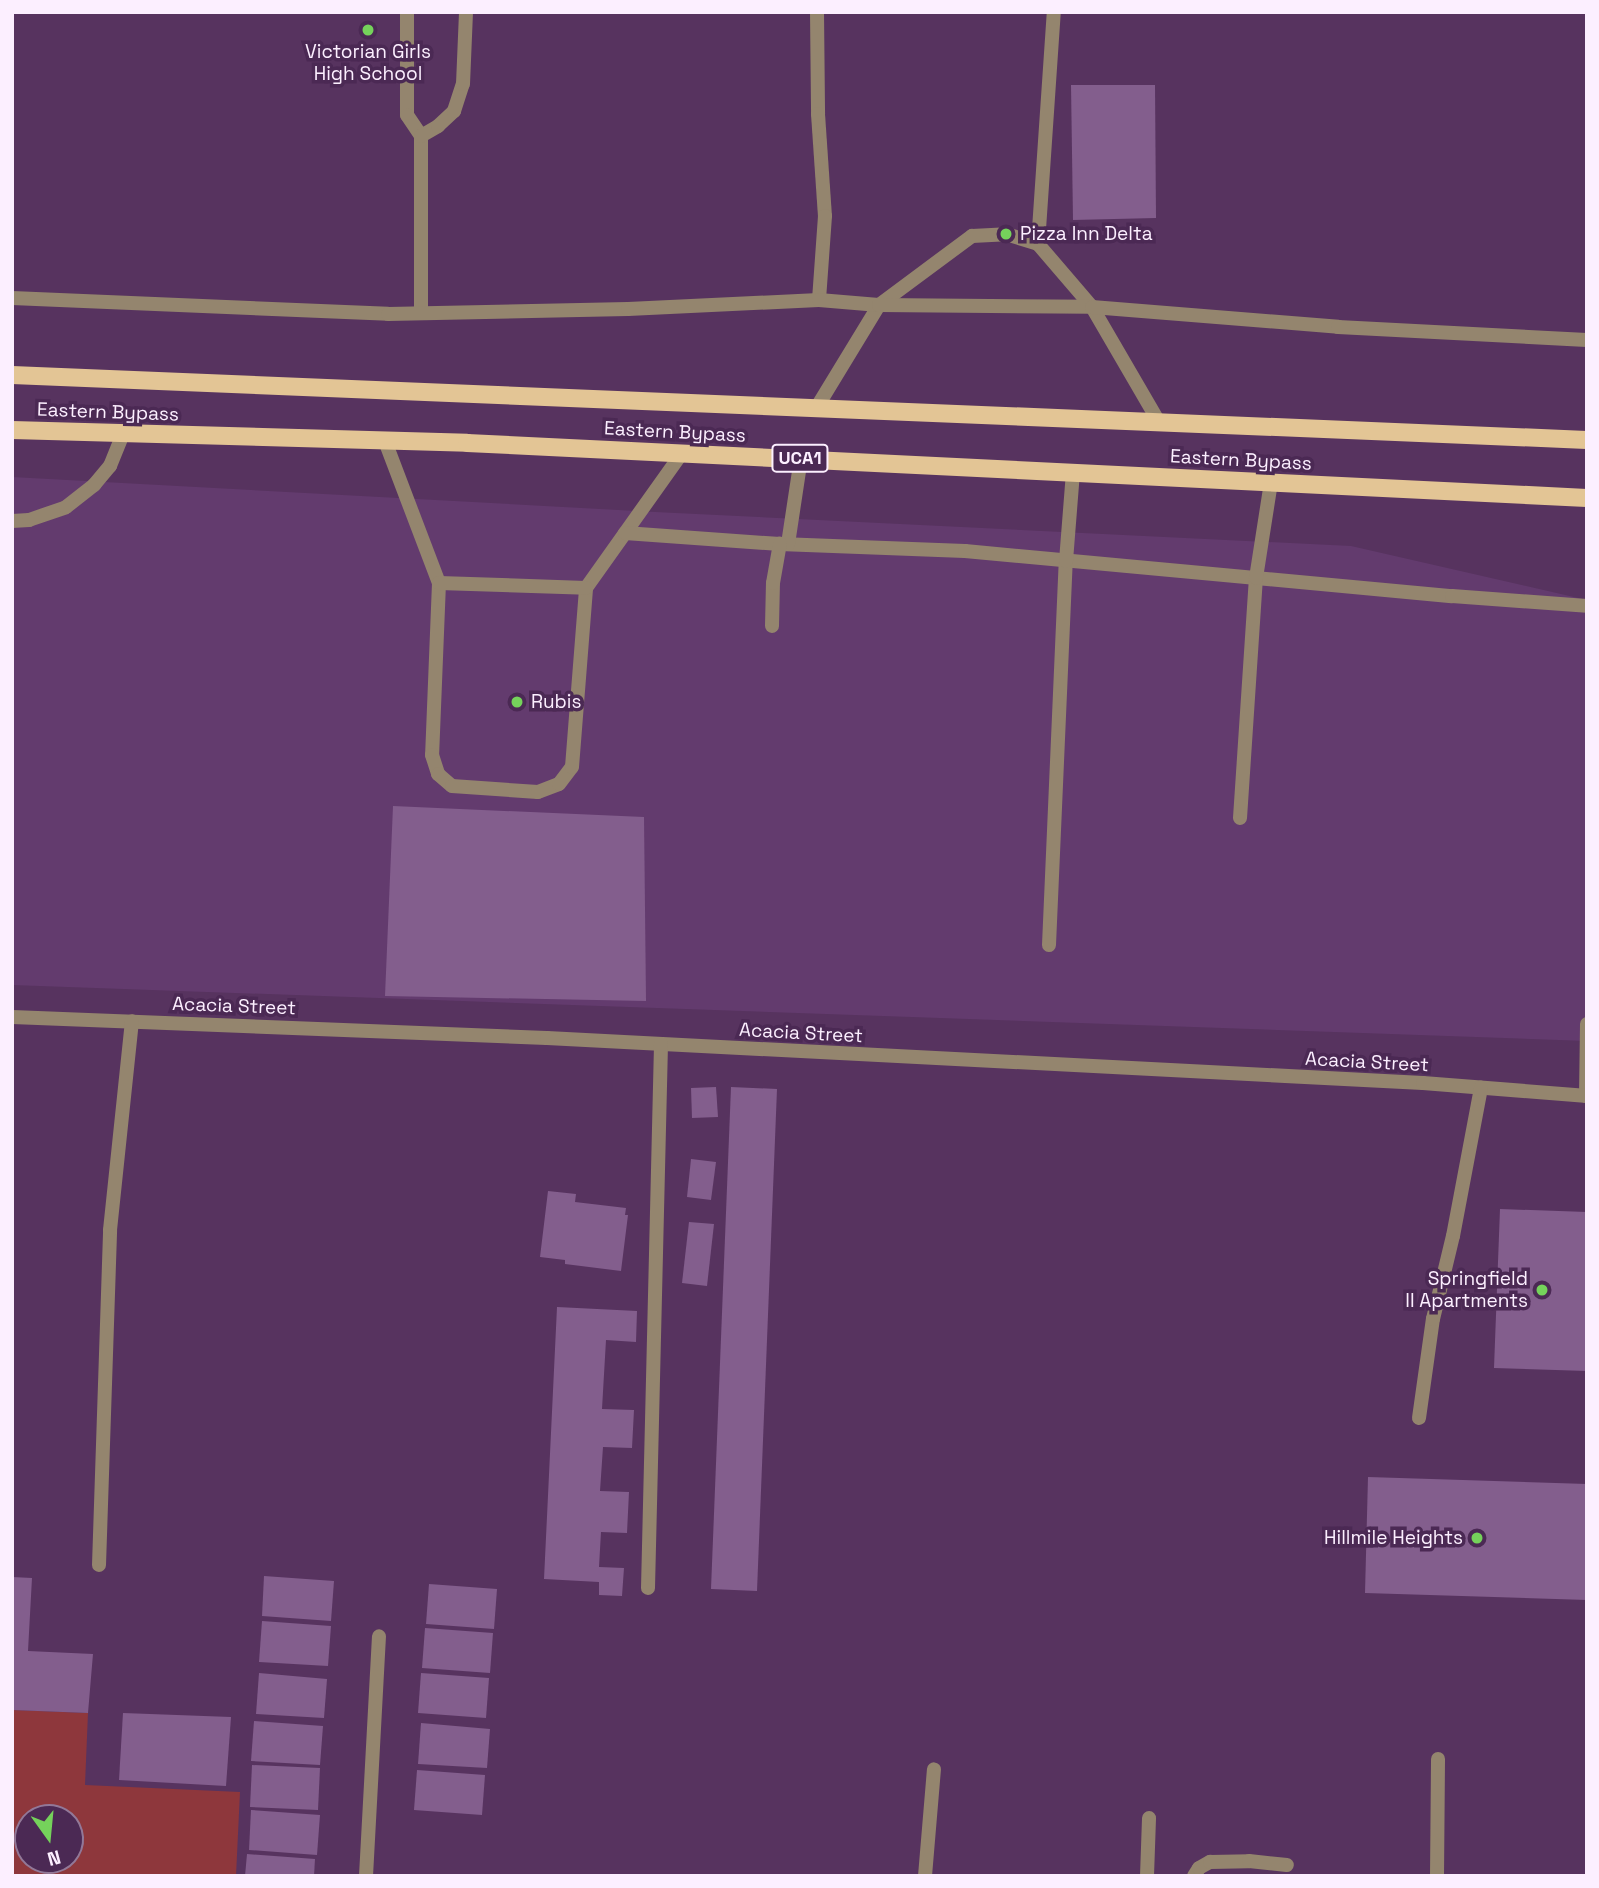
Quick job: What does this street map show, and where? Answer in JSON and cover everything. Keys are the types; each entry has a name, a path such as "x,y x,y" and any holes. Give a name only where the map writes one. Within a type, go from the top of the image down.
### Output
{"main road":[{"name":"Eastern Bypass","path":"12,375 1587,440"},
{"name":"Eastern Bypass","path":"12,429 385,440 801,458 1587,498"},
{"path":"1546,496 1587,509"}],"street":[{"path":"407,12 407,115 421,136 421,313"},
{"path":"421,136 438,126 454,111 463,84 466,12"},
{"path":"817,12 818,114 825,216 819,300"},
{"path":"1038,244 1054,12"},
{"path":"817,407 878,304 972,236 1006,234 1038,244 1091,307 1160,424"},
{"path":"12,298 421,313 819,300 878,304 1091,307 1338,327 1587,340"},
{"path":"12,521 29,520 66,507 94,485 110,466 123,433"},
{"path":"385,440 439,583 432,755 438,774 452,786 538,792 559,784 572,767 586,588 682,453"},
{"path":"772,626 772,583 784,544 801,458"},
{"path":"1049,945 1066,561 1073,473"},
{"path":"1240,818 1256,578 1270,482"},
{"path":"625,533 784,544 965,551 1587,606"},
{"path":"439,583 586,588"},
{"name":"Acacia Street","path":"12,1017 661,1044 1587,1096"},
{"path":"99,1565 110,1230 132,1021"},
{"path":"1587,1024 1587,1096"},
{"path":"648,1588 661,1044"},
{"path":"1419,1418 1433,1319 1453,1236 1481,1088"},
{"path":"366,1876 379,1636"},
{"path":"1437,1876 1438,1759"},
{"path":"925,1876 934,1769"},
{"path":"1147,1876 1149,1818"},
{"path":"1194,1876 1199,1868 1210,1862 1250,1861 1287,1865"}],"shaded area":[{"path":"12,477 1351,546 1587,600 1587,1041 12,985"},
{"path":"12,1710 88,1713 85,1785 240,1792 236,1876 12,1876"}],"building":[{"path":"1071,85 1155,85 1156,218 1073,220"},
{"path":"393,806 644,817 646,1001 385,996"},
{"path":"716,1087 718,1117 692,1118 691,1088"},
{"path":"731,1087 777,1089 757,1591 711,1589"},
{"path":"691,1159 716,1162 711,1200 687,1197"},
{"path":"548,1191 576,1194 575,1202 626,1208 625,1215 628,1215 621,1271 565,1264 565,1260 540,1257"},
{"name":"Springfield II Apartments","path":"1500,1209 1587,1212 1587,1371 1494,1368"},
{"path":"689,1222 714,1224 707,1286 682,1283"},
{"path":"557,1307 637,1311 636,1342 606,1340 602,1409 634,1410 632,1448 603,1447 600,1491 629,1492 627,1533 601,1532 599,1567 624,1568 622,1596 599,1595 599,1582 544,1579"},
{"name":"Hillmile Heights","path":"1368,1477 1587,1484 1587,1600 1365,1593"},
{"path":"264,1576 334,1581 331,1621 262,1616"},
{"path":"12,1577 32,1578 28,1651 93,1654 88,1713 12,1710"},
{"path":"429,1584 497,1589 494,1629 426,1624"},
{"path":"262,1621 331,1626 328,1666 259,1662"},
{"path":"425,1628 493,1633 490,1673 422,1668"},
{"path":"259,1673 327,1679 324,1718 256,1714"},
{"path":"421,1673 489,1678 486,1718 418,1713"},
{"path":"123,1713 231,1717 226,1786 119,1780"},
{"path":"254,1721 323,1726 320,1765 251,1761"},
{"path":"421,1723 490,1729 487,1768 418,1764"},
{"path":"252,1765 320,1768 318,1810 250,1807"},
{"path":"417,1770 485,1775 482,1815 414,1810"},
{"path":"251,1810 320,1815 317,1855 249,1850"},
{"path":"247,1854 315,1859 314,1876 245,1876"}],"place":[{"name":"Victorian Girls High School","path":"368,30"},
{"name":"Pizza Inn Delta","path":"1006,234"},
{"name":"Rubis","path":"517,702"},
{"name":"Springfield II Apartments","path":"1542,1290"},
{"name":"Hillmile Heights","path":"1477,1538"}]}
